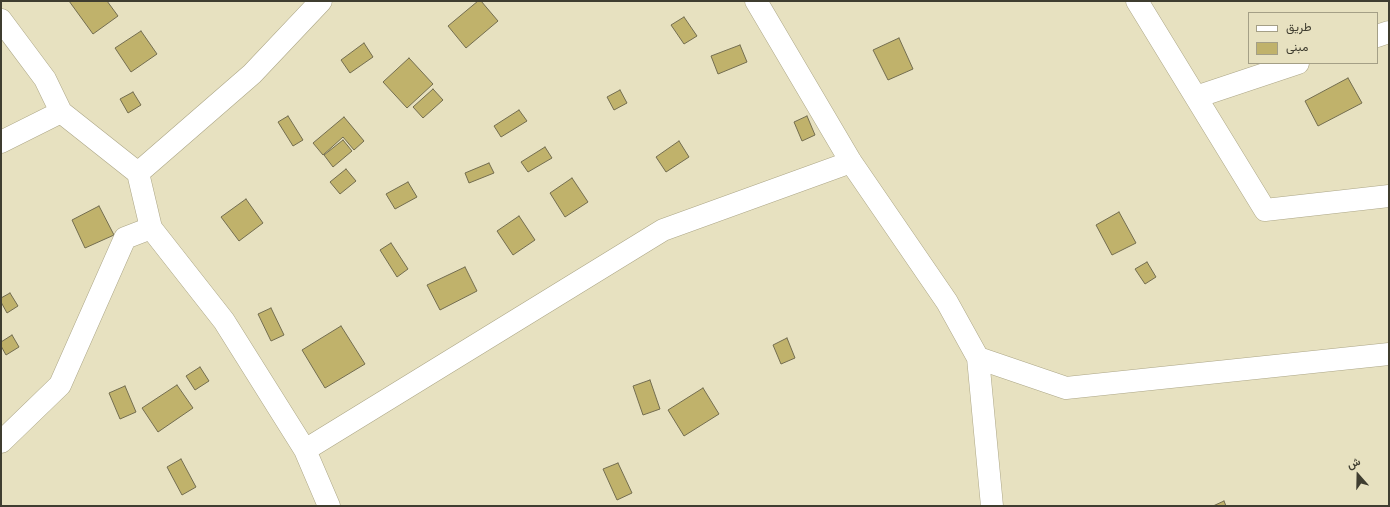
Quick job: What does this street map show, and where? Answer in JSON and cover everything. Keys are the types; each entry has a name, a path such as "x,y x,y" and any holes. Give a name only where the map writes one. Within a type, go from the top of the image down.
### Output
{"street":[{"path":"138,174 252,74 321,1"},
{"path":"756,1 851,162 946,302 978,358 992,506"},
{"path":"1137,1 1265,210 1389,196"},
{"path":"1,20 45,79 61,112 138,174 151,228 224,321 305,450 329,506"},
{"path":"1378,36 1389,32"},
{"path":"1196,97 1295,64"},
{"path":"1,142 61,112"},
{"path":"305,450 663,230 851,162"},
{"path":"1,442 60,385 125,238 151,228"},
{"path":"978,358 1066,388 1389,354"}],"building":[{"path":"69,1 107,1 118,16 93,34"},
{"path":"478,1 481,1 498,21 466,48 448,26"},
{"path":"684,17 697,36 684,44 671,25"},
{"path":"141,31 157,54 131,72 115,48"},
{"path":"899,38 913,69 888,80 873,50"},
{"path":"364,43 373,57 350,73 341,60"},
{"path":"740,45 747,62 718,74 711,56"},
{"path":"409,58 433,84 407,108 383,82"},
{"path":"1348,78 1362,103 1318,126 1305,101"},
{"path":"433,89 443,100 423,118 413,107"},
{"path":"620,90 627,103 614,110 607,97"},
{"path":"133,92 141,105 128,113 120,99"},
{"path":"519,110 527,121 501,137 494,126"},
{"path":"288,116 303,140 293,146 278,122"},
{"path":"807,116 815,135 802,141 794,122"},
{"path":"344,117 364,141 354,150 343,137 323,155 313,143"},
{"path":"343,140 352,151 333,167 324,155"},
{"path":"679,141 689,157 666,172 656,157"},
{"path":"545,147 552,158 528,172 521,162"},
{"path":"489,163 494,173 469,183 465,173"},
{"path":"346,169 356,181 340,194 330,182"},
{"path":"572,178 588,202 565,217 550,193"},
{"path":"408,182 417,197 395,209 386,194"},
{"path":"246,199 263,223 239,241 221,217"},
{"path":"99,206 114,235 85,248 72,220"},
{"path":"1119,212 1136,243 1112,255 1096,225"},
{"path":"519,216 535,240 513,255 497,231"},
{"path":"391,243 408,269 397,277 380,250"},
{"path":"1147,262 1156,277 1145,284 1135,269"},
{"path":"465,267 477,291 440,310 427,285"},
{"path":"10,293 18,306 7,313 1,302 1,298"},
{"path":"271,308 284,335 271,341 258,314"},
{"path":"341,326 365,364 325,388 302,350"},
{"path":"12,335 19,347 6,355 1,346 1,342"},
{"path":"787,338 795,358 781,364 773,345"},
{"path":"200,367 209,381 195,390 186,376"},
{"path":"650,380 660,409 643,415 633,386"},
{"path":"177,385 193,408 158,432 142,408"},
{"path":"125,386 136,412 120,419 109,393"},
{"path":"703,388 719,414 684,436 668,410"},
{"path":"181,459 196,487 182,495 167,467"},
{"path":"618,463 632,493 617,500 603,469"},
{"path":"1224,501 1226,506 1213,506"}]}
